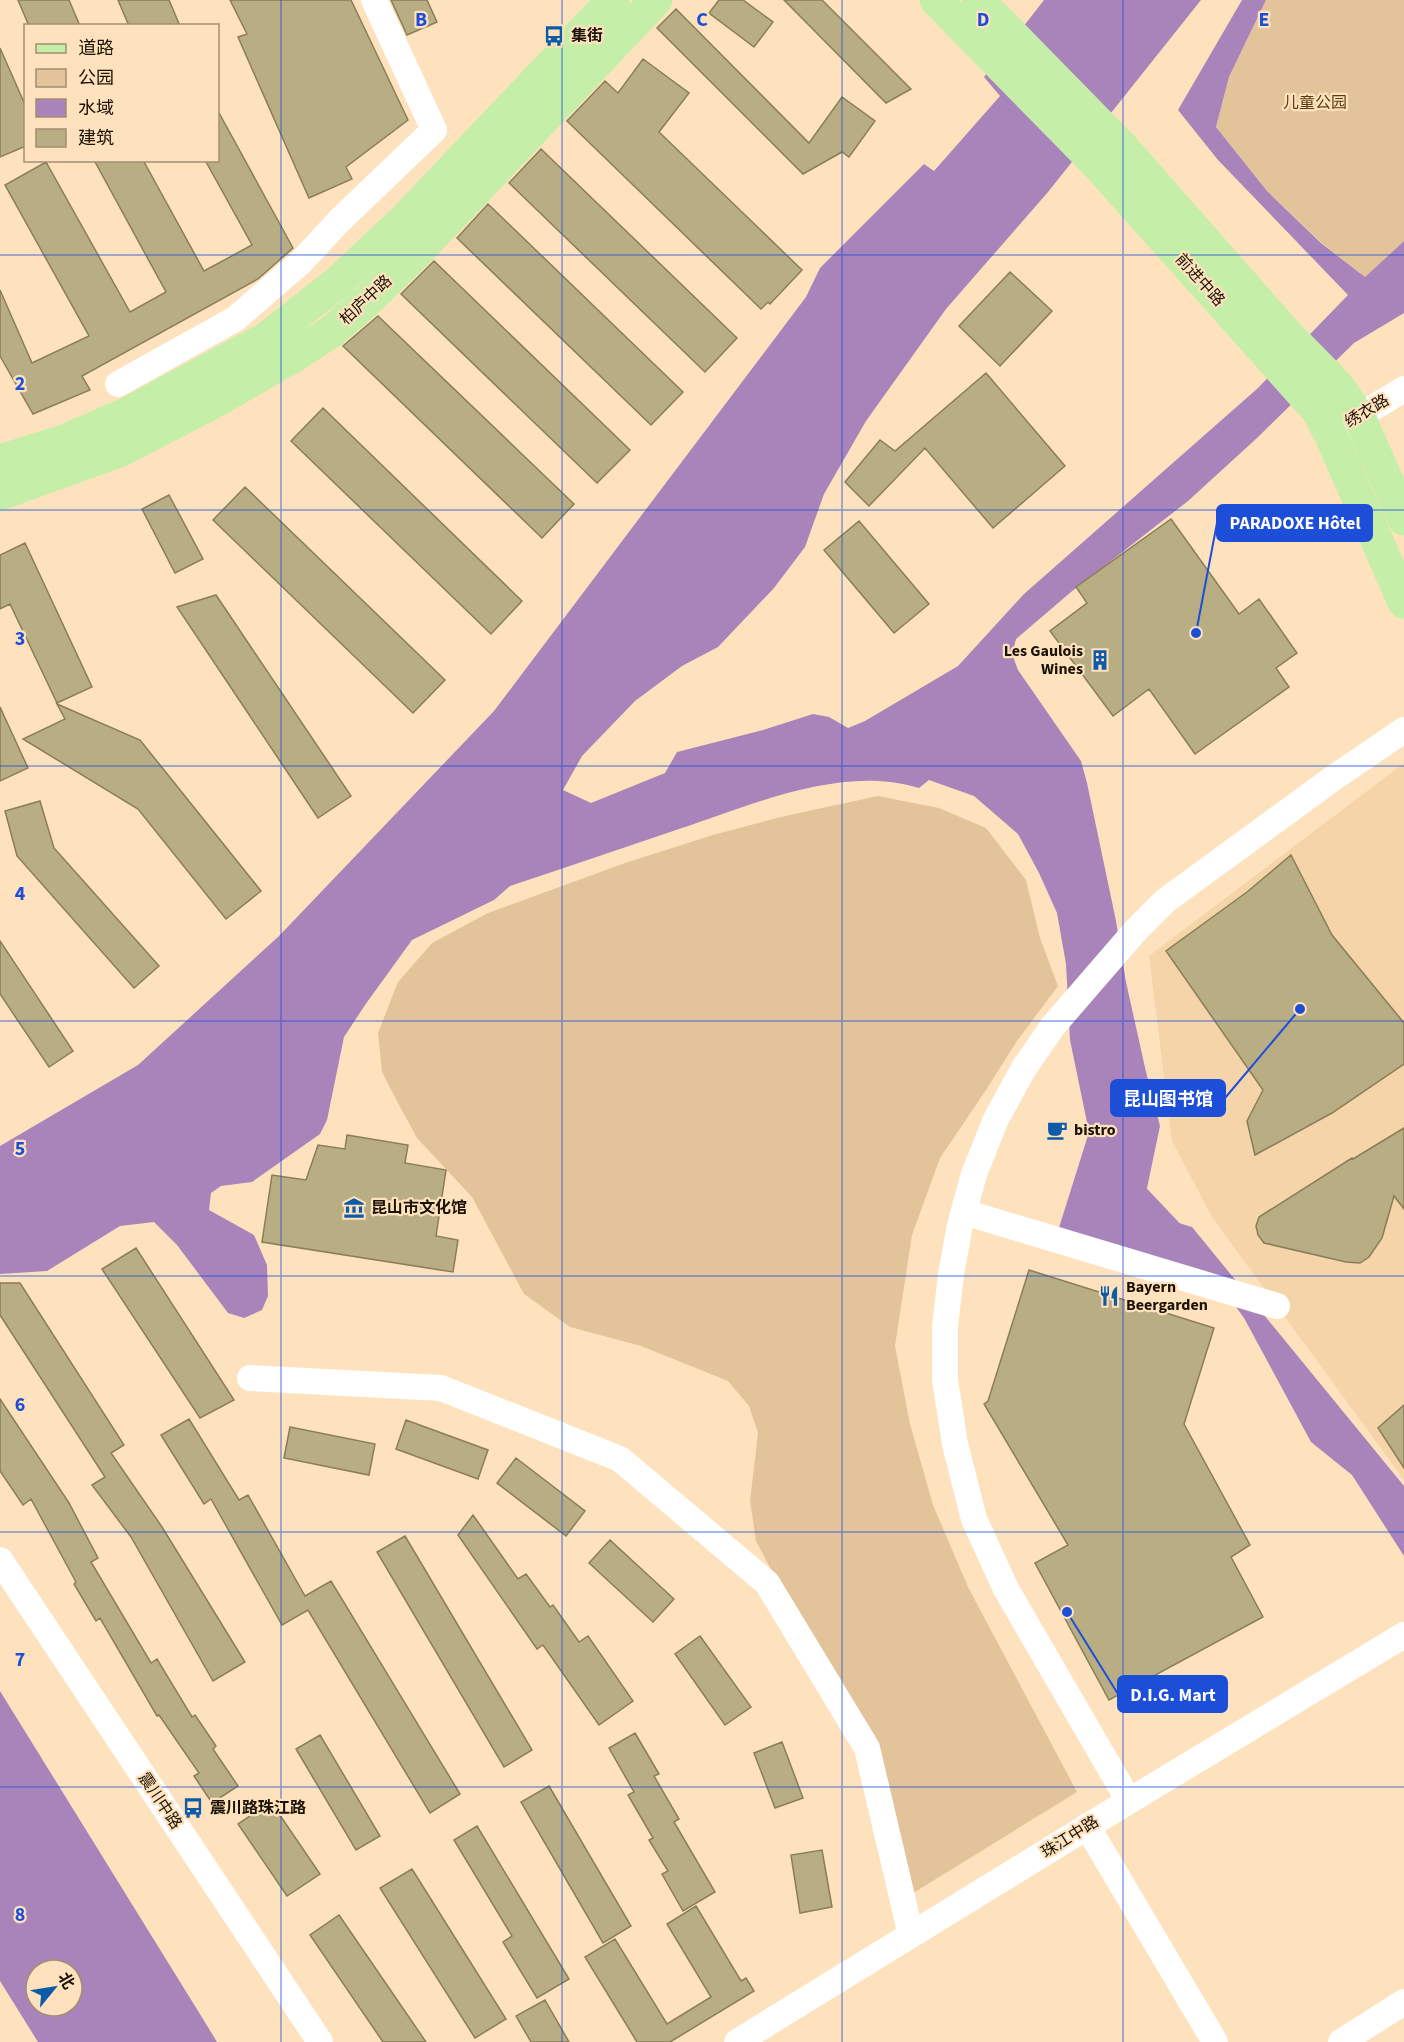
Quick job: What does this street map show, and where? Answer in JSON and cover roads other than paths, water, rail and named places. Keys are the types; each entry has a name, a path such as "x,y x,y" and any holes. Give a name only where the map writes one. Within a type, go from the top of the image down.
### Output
{"main road":[{"name":"柏庐中路","path":"0,461 64,441 130,412 267,338 338,282 403,221 613,0"},
{"name":"柏庐中路","path":"0,494 119,451 214,402 331,332 369,299 425,244 656,0"},
{"name":"前进中路","path":"936,0 989,54 1110,156"},
{"name":"前进中路","path":"978,0 1003,25 1110,156 1276,343 1328,410 1404,602"},
{"name":"前进中路","path":"1328,410 1359,417 1404,519"}],"street":[{"path":"118,384 235,319 301,262 339,221 434,130 374,0"},
{"name":"绣衣路","path":"1359,417 1404,389"},
{"path":"1129,1801 1006,1589 974,1519 955,1444 945,1380 945,1327 951,1274 964,1212 974,1174 996,1119 1024,1068 1053,1026 1136,930 1165,901 1332,779 1404,730"},
{"path":"964,1212 1277,1306"},
{"path":"250,1378 441,1388 620,1459 767,1583 867,1748 910,1935"},
{"name":"震川中路","path":"0,1560 320,2042"},
{"name":"珠江中路","path":"736,2042 1087,1826 1404,1635"},
{"path":"1087,1826 1215,2042"},
{"path":"1341,2042 1404,2002"}],"water":[{"path":"1044,0 1201,0 1048,192 946,309 866,421 824,494 805,547 774,588 718,647 682,666 635,701 582,756 563,790 591,803 665,773 677,752 763,730 813,714 829,717 848,728 865,721 958,666 1024,594 1258,388 1348,295 1218,160 1178,110 1242,0 1266,0 1229,77 1216,127 1267,191 1321,243 1365,277 1404,241 1404,313 1354,343 1257,438 1188,501 1071,592 1016,639 1012,654 1018,670 1081,761 1087,783 1116,921 1126,982 1160,1126 1142,1212 1192,1227 1404,1486 1404,1556 1352,1475 1311,1442 1244,1318 1220,1285 1057,1234 1089,1132 1070,1040 1066,964 1057,913 1018,834 974,796 929,780 919,788 890,782 859,781 828,784 767,799 510,886 494,900 412,940 344,1037 327,1120 320,1134 252,1182 221,1186 211,1193 209,1210 254,1235 267,1265 268,1296 262,1310 244,1318 228,1313 177,1245 154,1222 120,1226 47,1271 0,1274 0,1146 138,1065 279,936 494,711 806,297 820,268 924,164 934,171 1000,96 984,77"},
{"path":"0,1691 217,2042 38,2042 0,1981"}],"waterway":[{"path":"1127,1182 1179,1237"}],"place":[{"name":"集街","path":"554,36"},
{"name":"PARADOXE Hôtel","path":"1196,633"},
{"name":"Les Gaulois Wines","path":"1100,660"},
{"name":"昆山图书馆","path":"1300,1009"},
{"name":"bistro","path":"1057,1130"},
{"name":"昆山市文化馆","path":"354,1208"},
{"name":"Bayern Beergarden","path":"1109,1296"},
{"name":"D.I.G. Mart","path":"1067,1612"},
{"name":"震川路珠江路","path":"193,1808"}],"park label":[{"name":"儿童公园","path":"1315,103"}]}
